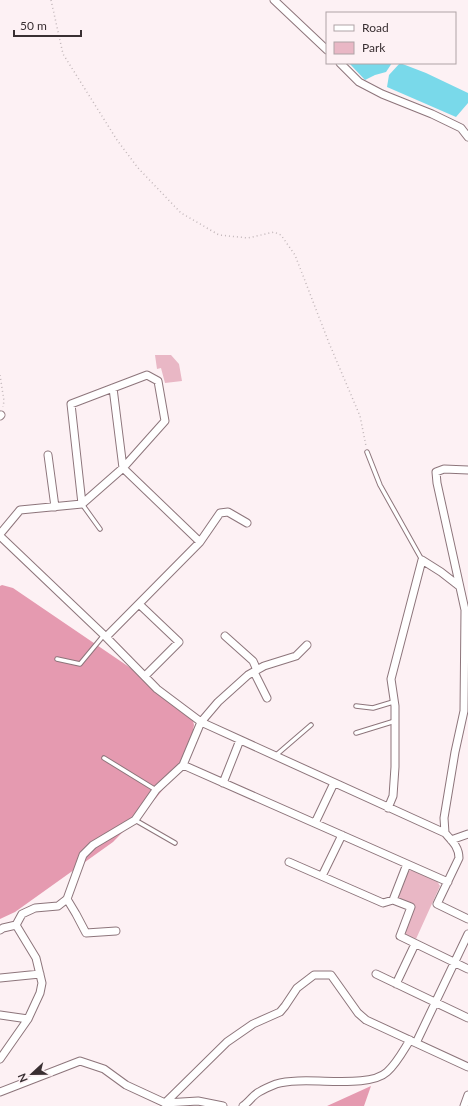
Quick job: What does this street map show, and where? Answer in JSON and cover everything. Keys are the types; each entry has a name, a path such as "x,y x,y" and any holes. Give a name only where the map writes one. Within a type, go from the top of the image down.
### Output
{"street":[{"path":"274,0 326,49"},
{"path":"341,64 359,82 382,94 432,114 461,128 468,137"},
{"path":"82,504 71,404 148,375 158,381 165,421 123,468 82,504 20,510 0,535 105,636 157,689 201,722 445,833 456,846 459,852 459,858 437,904 468,919"},
{"path":"113,388 123,468 200,542"},
{"path":"48,455 55,507"},
{"path":"445,833 444,818 455,752 464,711 465,610 437,483 436,472 444,469 468,470"},
{"path":"105,636 200,542 220,513 228,512 247,523"},
{"path":"388,808 393,796 395,721 391,679 422,560 459,586"},
{"path":"139,604 180,642 145,676"},
{"path":"225,636 253,661 255,671 267,698"},
{"path":"0,930 16,925 22,914 35,908 58,906 66,899 83,855 93,845 135,820 156,790 183,765 201,722 218,702 255,671 264,666 296,656 307,645"},
{"path":"223,783 240,740"},
{"path":"183,765 448,882"},
{"path":"315,823 334,783"},
{"path":"451,840 468,834"},
{"path":"322,876 342,835"},
{"path":"289,862 383,903 393,900 411,907 400,936 468,969"},
{"path":"393,900 407,864"},
{"path":"66,899 86,933 116,931"},
{"path":"0,1059 28,1019 40,993 42,983 36,958 16,925"},
{"path":"243,1106 259,1092 276,1084 293,1080 372,1080 386,1073 413,1041 435,1002 468,934"},
{"path":"396,984 415,944"},
{"path":"0,978 40,974"},
{"path":"376,974 468,1018"},
{"path":"165,1104 227,1042 253,1024 280,1012 297,988 314,976 331,975 358,1013 366,1020 468,1067"},
{"path":"0,1015 28,1019"},
{"path":"0,1092 80,1061 104,1069 126,1086 165,1104 198,1101 223,1106"},
{"path":"464,1106 468,1094"}],"lane":[{"path":"367,452 380,485 422,560"},
{"path":"82,504 100,529"},
{"path":"57,659 80,664 105,636"},
{"path":"356,706 374,708 393,702"},
{"path":"356,733 395,721"},
{"path":"276,756 311,725"},
{"path":"104,758 156,790"},
{"path":"135,820 175,843"}],"path":[{"path":"51,0 63,54 117,140 138,168 181,213 219,235 248,238 274,232 281,235 295,255 329,343 360,416 367,452"},
{"path":"0,375 4,401 0,416"}],"green space":[{"path":"155,355 171,355 179,364 182,381 165,383 161,368 157,369"},
{"path":"412,870 437,881 440,886 416,939 405,934 403,930 413,906 397,898 408,871"}],"shaded area":[{"path":"2,585 13,588 182,703 190,711 194,725 192,736 176,773 156,798 113,842 15,912 0,919 0,586"},
{"path":"371,1086 364,1106 327,1106"}],"water":[{"path":"350,64 391,64 386,72 365,80"},
{"path":"399,64 403,64 426,73 468,93 468,103 456,117 387,87 389,75"}]}
